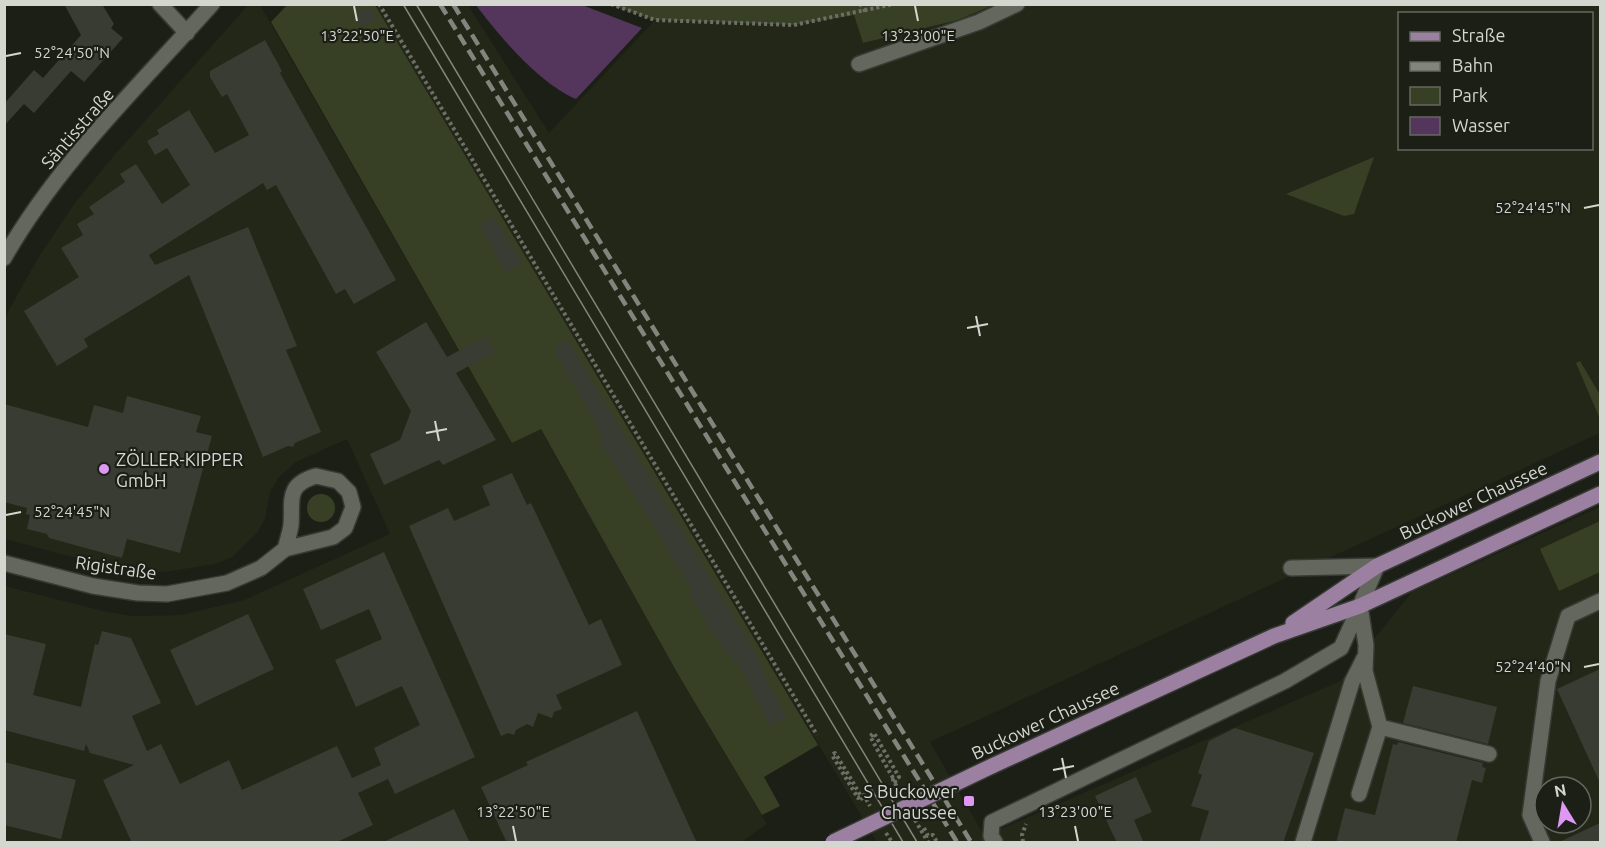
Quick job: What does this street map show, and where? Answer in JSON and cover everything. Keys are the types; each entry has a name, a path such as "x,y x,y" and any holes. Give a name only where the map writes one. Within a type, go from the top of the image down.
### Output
{"main road":[{"name":"Buckower Chaussee","path":"1274,636 1377,566 1600,462"},
{"name":"Buckower Chaussee","path":"833,843 992,766 1274,636 1360,606 1600,494"}],"street":[{"path":"160,4 187,33"},
{"name":"Säntisstraße","path":"4,258 23,227 71,162 212,4"},
{"path":"859,64 979,22 1017,4"},
{"name":"Rigistraße","path":"4,563 117,591 167,594 227,583 261,568 285,549 333,537 345,528 352,514 352,499 338,481 316,476 297,487 290,501 291,526 285,549"},
{"path":"995,843 991,836 992,822 1285,681 1341,648 1377,566 1292,568"},
{"path":"1542,843 1530,815 1548,681 1568,616 1600,601"},
{"path":"1303,843 1352,682 1364,658 1366,645 1360,606"},
{"path":"1359,795 1380,727 1364,658"},
{"path":"1380,727 1489,754"}],"path":[{"path":"379,4 817,735"},
{"path":"611,4 655,20 794,25 866,12 894,4"},
{"path":"860,4 866,12"},
{"path":"896,772 874,733 870,736 896,783"},
{"path":"854,792 832,755 835,753 863,800"},
{"path":"1023,843 1025,824 1031,820"},
{"path":"924,828 928,836 933,835 938,843"}],"shaded area":[{"path":"993,4 1600,5 1600,433 930,742 988,842 877,842 375,5 468,5 549,133 655,20 794,25 854,14 863,43 958,20"},
{"path":"248,5 260,5 512,443 540,428 679,676 767,824 741,842 5,842 5,586 107,612 134,616 181,615 244,600 390,534 347,439 296,462 279,477 270,492 265,519 257,533 232,557 215,564 165,572 122,570 5,539 4,322 9,310 38,258 74,204"},
{"path":"1600,507 1600,842 1001,842 994,832 1340,681 1412,592"}],"green space":[{"path":"993,4 958,20 863,43 854,15 794,25 655,20 611,5"},
{"path":"287,5 375,5 818,745 764,777 780,806 762,815 679,676 541,429 512,443 271,22"},
{"path":"1374,157 1354,214 1344,216 1286,194"},
{"path":"1580,361 1600,395 1600,419 1576,363"},
{"path":"321,494 331,498 335,508 331,518 321,522 311,518 307,508 311,498"},
{"path":"1600,521 1600,572 1559,591 1540,549"}],"water":[{"path":"476,5 582,5 642,28 576,99 548,82 521,58"}],"building":[{"path":"64,4 102,4 114,24 111,28 123,38 84,82 71,71 34,113 24,104 4,126 4,104 34,70 43,78 81,35"},
{"path":"369,7 376,19 362,28 354,15"},
{"path":"265,40 282,71 280,73 396,280 354,304 345,289 336,294 276,185 267,190 263,183 149,255 155,265 248,227 297,346 286,350 321,432 295,443 293,447 288,446 263,457 189,275 84,339 88,347 57,366 24,311 79,277 61,248 83,235 77,224 94,214 89,207 125,182 120,174 136,164 162,204 190,185 167,148 155,155 147,141 159,134 157,130 189,110 215,153 249,135 227,94 222,97 210,77 210,71"},
{"path":"494,217 522,263 506,273 480,225"},
{"path":"426,322 447,357 486,336 495,352 456,373 496,440 443,465 439,460 384,485 370,454 400,440 411,411 376,352"},
{"path":"567,339 755,652 768,684 787,717 770,726 738,663 735,665 713,633 689,594 693,592 646,513 599,441 604,438 553,348"},
{"name":"ZÖLLER-KIPPER GmbH","path":"127,396 201,416 196,432 212,436 180,553 127,539 122,558 49,538 47,534 27,529 30,515 26,514 27,508 4,502 4,404 88,427 94,405 123,413"},
{"path":"512,473 527,505 531,503 589,625 601,619 622,665 556,695 562,709 554,712 552,718 538,713 533,727 527,724 516,730 514,735 508,733 501,736 409,526 448,508 454,521 490,505 482,486"},
{"path":"384,552 475,757 395,794 388,779 358,793 373,825 335,843 132,843 103,780 134,765 90,753 86,744 84,751 4,730 4,634 46,644 33,695 81,707 95,644 98,645 102,631 131,638 161,703 132,716 147,751 161,744 180,784 229,760 242,790 337,746 352,778 381,765 374,748 420,725 402,686 356,707 335,660 382,639 369,609 321,630 303,589"},
{"path":"248,614 274,669 196,706 170,650"},
{"path":"1600,669 1600,783 1557,689"},
{"path":"1413,686 1497,707 1488,744 1403,723"},
{"path":"637,711 697,843 507,843 481,787 528,765 526,762"},
{"path":"1235,728 1314,753 1283,843 1199,843 1209,811 1191,806 1202,775 1198,773 1209,741"},
{"path":"1398,742 1483,763 1482,767 1486,768 1482,783 1472,780 1456,843 1336,843 1345,808 1375,815 1393,744 1397,745"},
{"path":"4,762 76,780 61,839 4,825"},
{"path":"1136,777 1152,812 1134,820 1144,843 1117,843 1095,796"},
{"path":"454,809 470,843 381,843"},
{"path":"1600,823 1600,843 1557,843 1574,835 1593,835 1593,826"}],"tram line":[{"path":"403,4 903,842"},
{"path":"416,4 917,842"}],"railway":[{"path":"440,4 957,842"},
{"path":"453,4 971,842"}],"place":[{"name":"ZÖLLER-KIPPER GmbH","path":"104,469"},
{"name":"S Buckower Chaussee","path":"969,801"}]}
